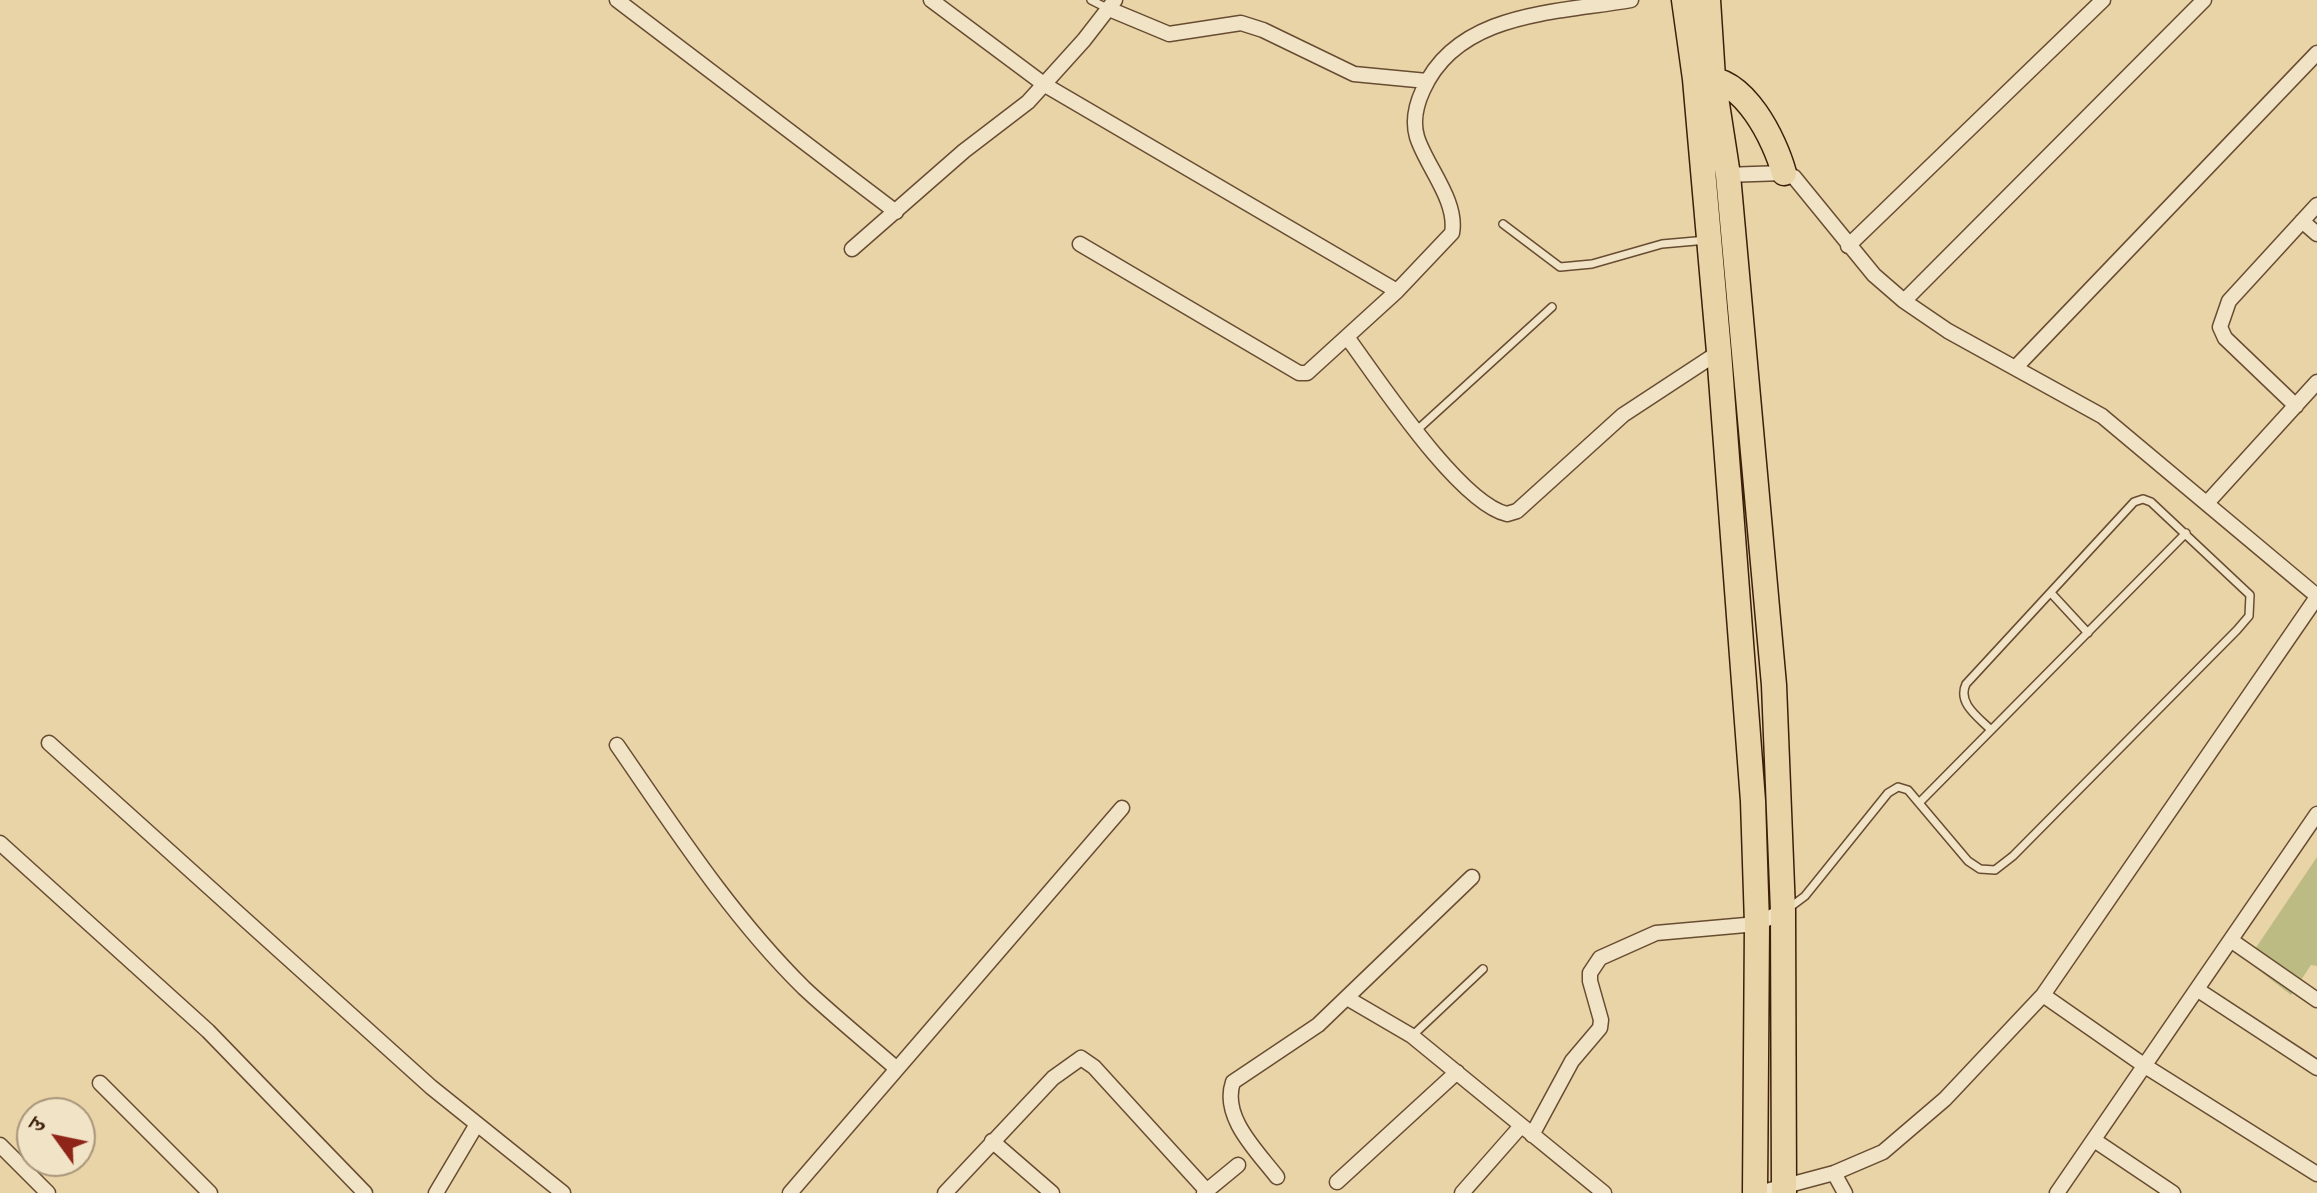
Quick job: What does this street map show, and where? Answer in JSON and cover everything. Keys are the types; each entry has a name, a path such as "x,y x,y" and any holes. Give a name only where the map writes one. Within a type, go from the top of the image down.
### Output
{"main road":[{"path":"1684,0 1728,175 1774,685 1783,911 1784,1189"},
{"path":"1708,0 1703,179 1753,801 1757,924 1757,1193"},
{"path":"1704,79 1736,91 1778,151 1784,173"}],"street":[{"path":"617,0 896,212"},
{"path":"931,0 1045,85 1397,291"},
{"path":"1080,244 1299,373 1316,369 1446,243 1454,223 1417,138 1414,121 1427,81 1442,59 1463,41 1485,29 1631,0"},
{"path":"1848,246 2103,0"},
{"path":"1904,301 2204,0"},
{"path":"852,249 1045,85 1112,5 1169,34 1241,23 1263,30 1354,74 1427,81"},
{"path":"2016,367 2317,53"},
{"path":"1703,179 1784,173 1802,182 1848,246 1874,275 1904,301 1948,331 2102,416 2317,596 2043,995 1914,1129 1883,1152 1834,1173 1784,1189 1757,1193"},
{"path":"2296,406 2225,338 2220,327 2221,314 2229,301 2317,205"},
{"path":"2302,221 2317,234"},
{"path":"1347,337 1416,431 1484,502 1507,514 1524,505 1623,415 1719,352"},
{"path":"2207,503 2317,382"},
{"path":"49,743 398,1058 563,1193"},
{"path":"617,745 696,860 743,920 803,987 897,1069"},
{"path":"790,1193 1122,808"},
{"path":"2057,1193 2317,814"},
{"path":"0,843 208,1031 365,1193"},
{"path":"1277,1177 1235,1115 1230,1091 1233,1082 1301,1039 1472,877"},
{"path":"1462,1193 1526,1130 1572,1061 1600,1028 1601,1020 1590,973 1600,958 1656,933 1757,924 1783,911"},
{"path":"2232,941 2317,1000"},
{"path":"2198,990 2317,1068"},
{"path":"2043,995 2145,1066 2317,1174"},
{"path":"1347,998 1412,1036 1604,1193"},
{"path":"945,1193 1053,1078 1081,1058 1094,1067 1205,1192 1238,1165"},
{"path":"1337,1182 1457,1072"},
{"path":"100,1083 210,1193"},
{"path":"436,1193 477,1124"},
{"path":"2094,1140 2173,1193"},
{"path":"992,1141 1052,1193"},
{"path":"0,1145 48,1193"},
{"path":"1834,1173 1845,1193"}],"lane":[{"path":"1091,0 1112,5"},
{"path":"1503,224 1549,262 1574,268 1643,248 1709,240"},
{"path":"1416,431 1552,307"},
{"path":"1783,911 1805,896 1888,793 1898,787 1908,790 1968,861 1980,869 1995,870 2013,856 2249,616 2252,604 2250,595 2151,502 2143,499 2134,502 1976,672 1962,693 1964,701 1991,730"},
{"path":"1919,803 2186,533"},
{"path":"2051,593 2088,633"},
{"path":"1412,1036 1483,969"}],"shaded area":[{"path":"2317,857 2317,966 2311,965 2291,995 2247,961"}]}
